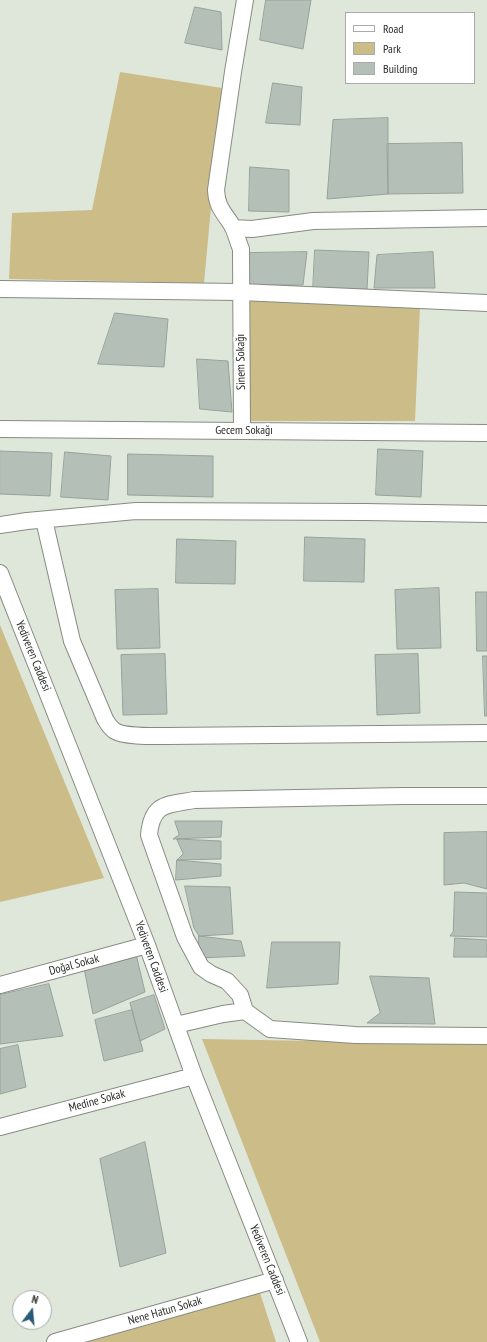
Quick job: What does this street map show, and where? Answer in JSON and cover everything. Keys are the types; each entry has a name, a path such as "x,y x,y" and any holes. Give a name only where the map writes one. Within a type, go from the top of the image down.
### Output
{"street":[{"name":"Sinem Sokağı","path":"242,431 240,292 241,248 233,228 222,212 216,198 216,190 245,0"},
{"path":"233,228 252,228 313,221 487,218"},
{"path":"0,289 240,292 487,303"},
{"name":"Gecem Sokağı","path":"0,430 487,433"},
{"path":"0,525 136,511 487,514"},
{"path":"44,520 72,642 105,719 108,725 117,732 166,736 487,733"},
{"name":"Yediveren Caddesi","path":"0,573 148,945 194,1076 299,1342"},
{"path":"487,796 194,800 167,805 155,812 151,820 149,836 185,937 201,967 211,974 227,981 240,995 245,1012 270,1029 355,1035 487,1036"},
{"name":"Doğal Sokak","path":"0,985 148,945"},
{"path":"176,1025 223,1014 245,1012"},
{"name":"Medine Sokak","path":"0,1127 194,1076"},
{"name":"Nene Hatun Sokak","path":"55,1342 275,1280"}],"green space":[{"path":"120,72 222,88 204,283 9,279 12,213 92,210"},
{"path":"250,299 420,307 415,421 248,421"},
{"path":"0,625 104,878 0,902"},
{"path":"202,1039 487,1044 487,1342 320,1342"},
{"path":"260,1293 276,1342 70,1342"}],"building":[{"path":"266,0 311,0 303,49 260,40"},
{"path":"195,7 221,12 222,50 185,43"},
{"path":"273,83 302,87 300,125 266,123"},
{"path":"388,118 388,194 327,199 333,120"},
{"path":"462,143 463,193 388,194 387,144"},
{"path":"250,167 289,170 289,212 249,211"},
{"path":"315,250 369,252 367,289 313,290"},
{"path":"307,252 303,285 249,285 249,253"},
{"path":"433,252 435,288 374,288 377,255"},
{"path":"115,313 168,319 164,367 98,364"},
{"path":"197,359 228,361 232,412 200,409"},
{"path":"378,449 423,451 421,497 376,495"},
{"path":"0,451 52,453 50,496 0,494"},
{"path":"65,452 111,456 108,500 61,497"},
{"path":"128,454 213,456 213,497 128,495"},
{"path":"305,537 365,539 364,582 304,581"},
{"path":"177,539 236,541 235,584 176,583"},
{"path":"439,588 441,648 397,649 395,590"},
{"path":"158,589 160,648 117,649 115,590"},
{"path":"476,592 487,592 487,651 477,651"},
{"path":"165,654 167,714 123,715 121,655"},
{"path":"418,654 420,713 377,715 375,655"},
{"path":"483,656 487,656 487,716 485,716"},
{"path":"175,821 222,821 221,837 173,839 179,835"},
{"path":"487,832 487,889 464,883 444,885 444,833"},
{"path":"177,839 221,841 221,859 177,860 183,854"},
{"path":"177,860 221,864 221,876 176,880"},
{"path":"185,886 230,887 233,934 199,936 194,928"},
{"path":"455,892 487,893 487,937 450,936 453,932"},
{"path":"199,936 241,941 245,956 199,958"},
{"path":"455,938 487,940 487,957 454,957"},
{"path":"272,942 340,942 338,984 267,988"},
{"path":"136,954 145,992 93,1014 84,968"},
{"path":"370,976 429,978 435,1024 367,1023 380,1013"},
{"path":"49,984 63,1036 0,1044 0,995"},
{"path":"154,995 165,1029 140,1041 130,1003"},
{"path":"132,1010 143,1051 104,1061 95,1020"},
{"path":"18,1045 26,1087 0,1094 0,1049"},
{"path":"145,1142 166,1253 120,1267 100,1159"}]}
